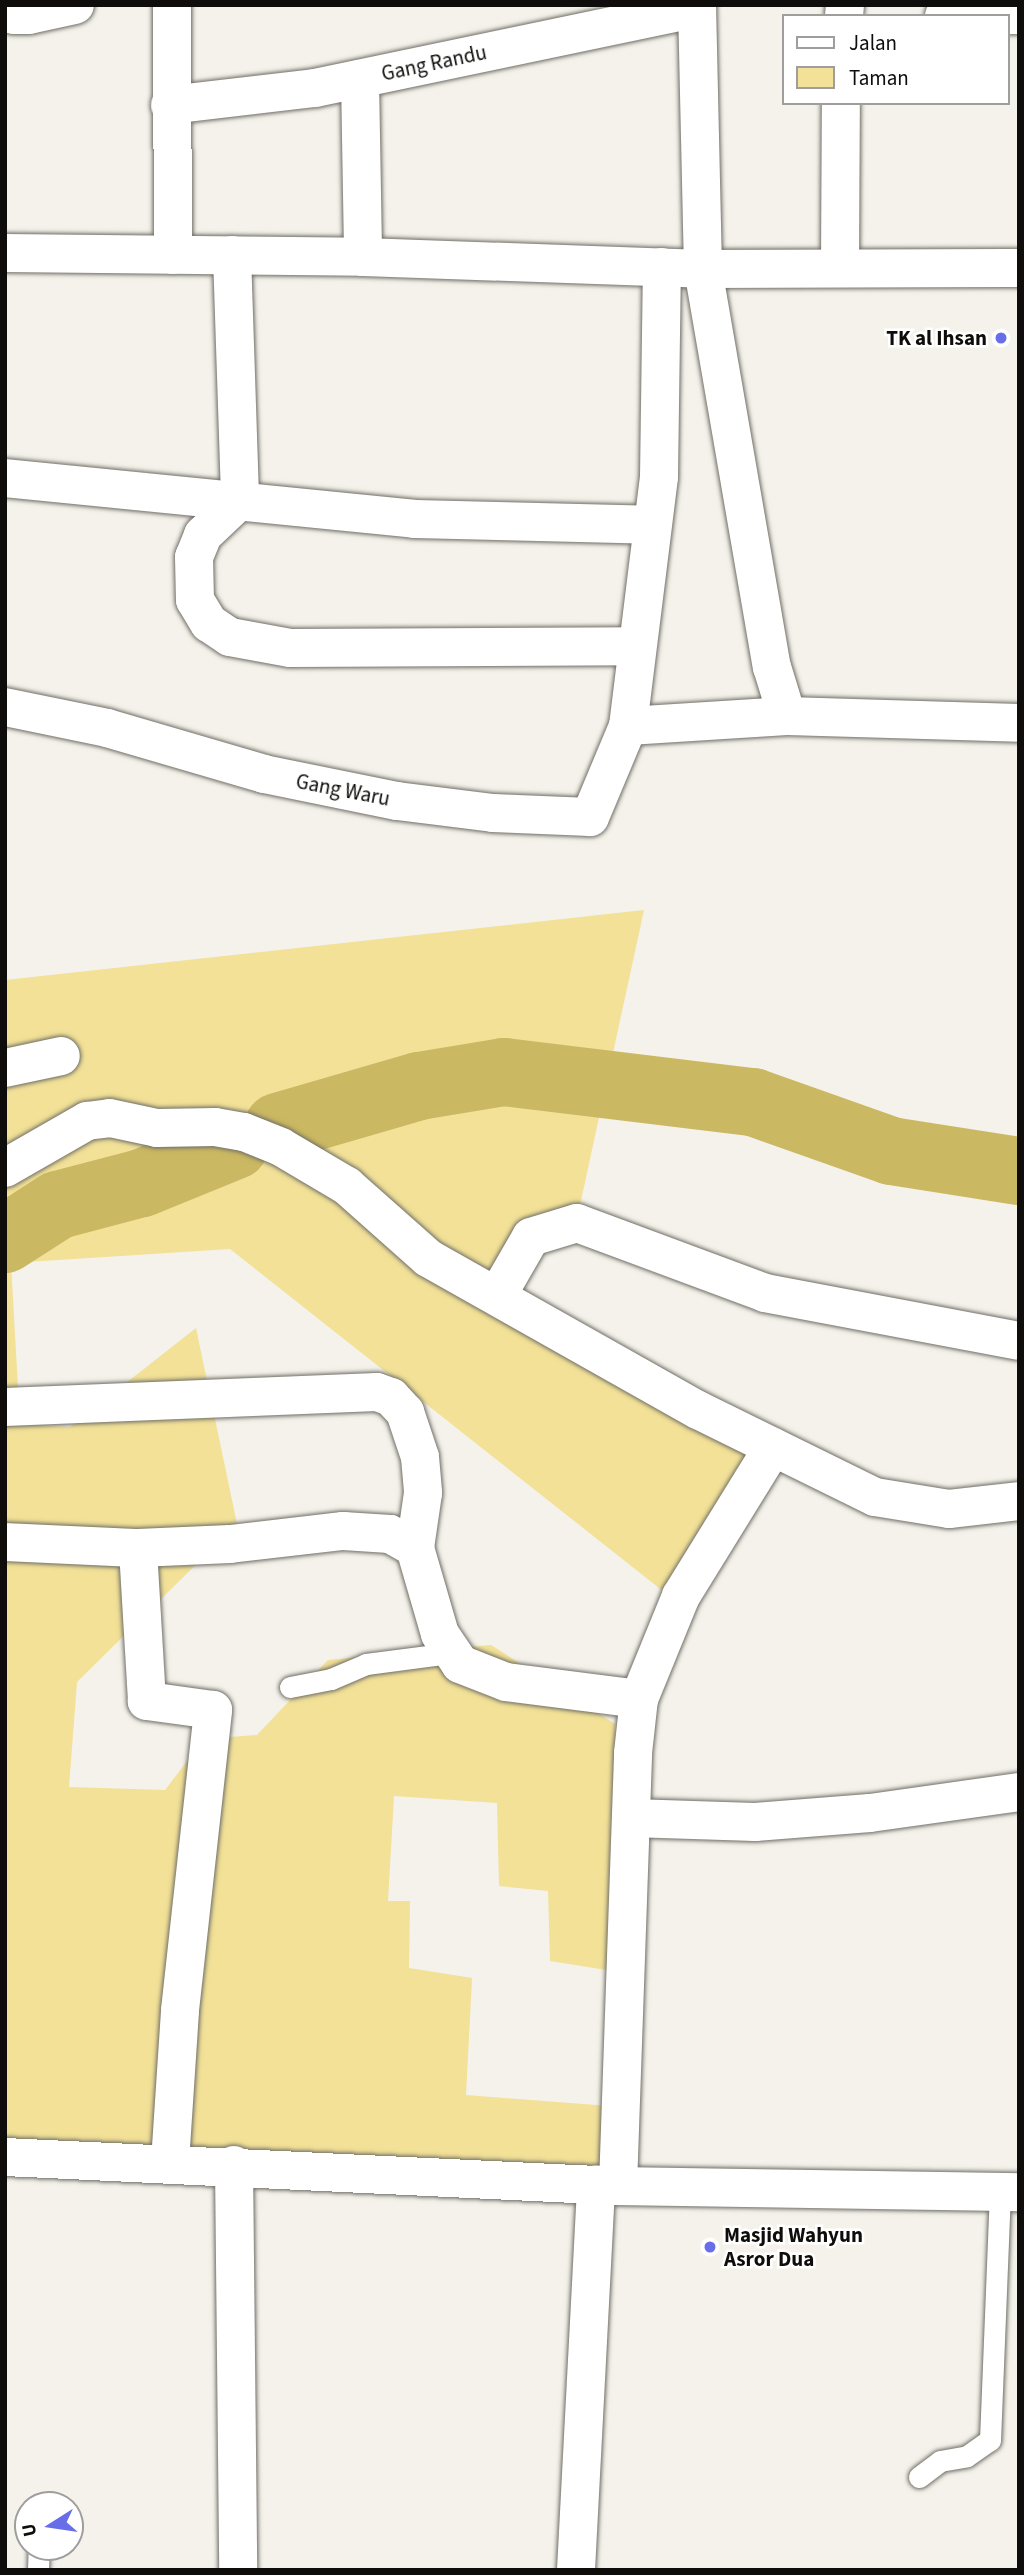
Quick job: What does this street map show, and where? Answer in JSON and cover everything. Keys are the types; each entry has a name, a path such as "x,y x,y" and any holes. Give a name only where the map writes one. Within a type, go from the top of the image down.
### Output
{"street":[{"path":"5,10 29,15 75,5"},
{"path":"172,5 170,105 173,255"},
{"path":"697,7 703,269 772,667 788,716"},
{"name":"Gang Randu","path":"170,105 360,79 697,7"},
{"path":"360,79 363,257"},
{"path":"840,267 841,105"},
{"path":"5,253 363,257 703,269 1019,268"},
{"path":"232,255 240,500 203,535 192,575 195,600 209,623 230,637 266,646 340,650 637,646"},
{"path":"662,267 659,477 628,726 788,716 1019,723"},
{"path":"5,478 414,519 652,525"},
{"name":"Gang Waru","path":"5,708 107,728 264,774 397,801 493,813 590,817 628,726"},
{"path":"5,1068 61,1056"},
{"path":"5,1168 87,1121 110,1118 177,1130 237,1130 281,1147 347,1186 394,1225 415,1248 497,1296 698,1410 876,1497 949,1509 1019,1501"},
{"path":"497,1296 531,1237 577,1223 765,1293 1019,1342"},
{"path":"5,1407 377,1392 391,1397 405,1412 420,1457 423,1493 415,1548 449,1653 475,1673 506,1682 639,1699"},
{"path":"576,2570 607,2185 639,1699 681,1596 773,1447"},
{"path":"5,1542 138,1548 230,1544 369,1530 403,1538 415,1548"},
{"path":"138,1548 147,1701 213,1710 180,2010 170,2162"},
{"path":"631,1818 755,1822 870,1813 1019,1791"},
{"path":"5,2157 170,2162 607,2185 1009,2192"},
{"path":"234,2165 237,2570"}],"lane":[{"path":"290,1687 331,1679 366,1664 449,1653"},
{"path":"919,2477 940,2461 967,2456 990,2440 1009,2192"}],"green space":[{"path":"644,910 577,1219 488,1302 764,1455 673,1599 230,1249 11,1263 20,1424 70,1427 196,1328 237,1524 77,1682 69,1787 165,1790 204,1739 257,1735 328,1660 491,1645 615,1724 619,1972 550,1961 548,1891 499,1886 497,1803 394,1796 388,1901 410,1901 409,1968 472,1978 466,2095 609,2106 604,2180 5,2159 5,980"}],"waterway":[{"path":"278,1127 419,1086 504,1072 753,1102 891,1151 1019,1171"},
{"path":"5,1239 58,1205 142,1183 235,1145"}],"place":[{"name":"TK al Ihsan","path":"1001,338"},
{"name":"Masjid Wahyun Asror Dua","path":"710,2247"}]}
